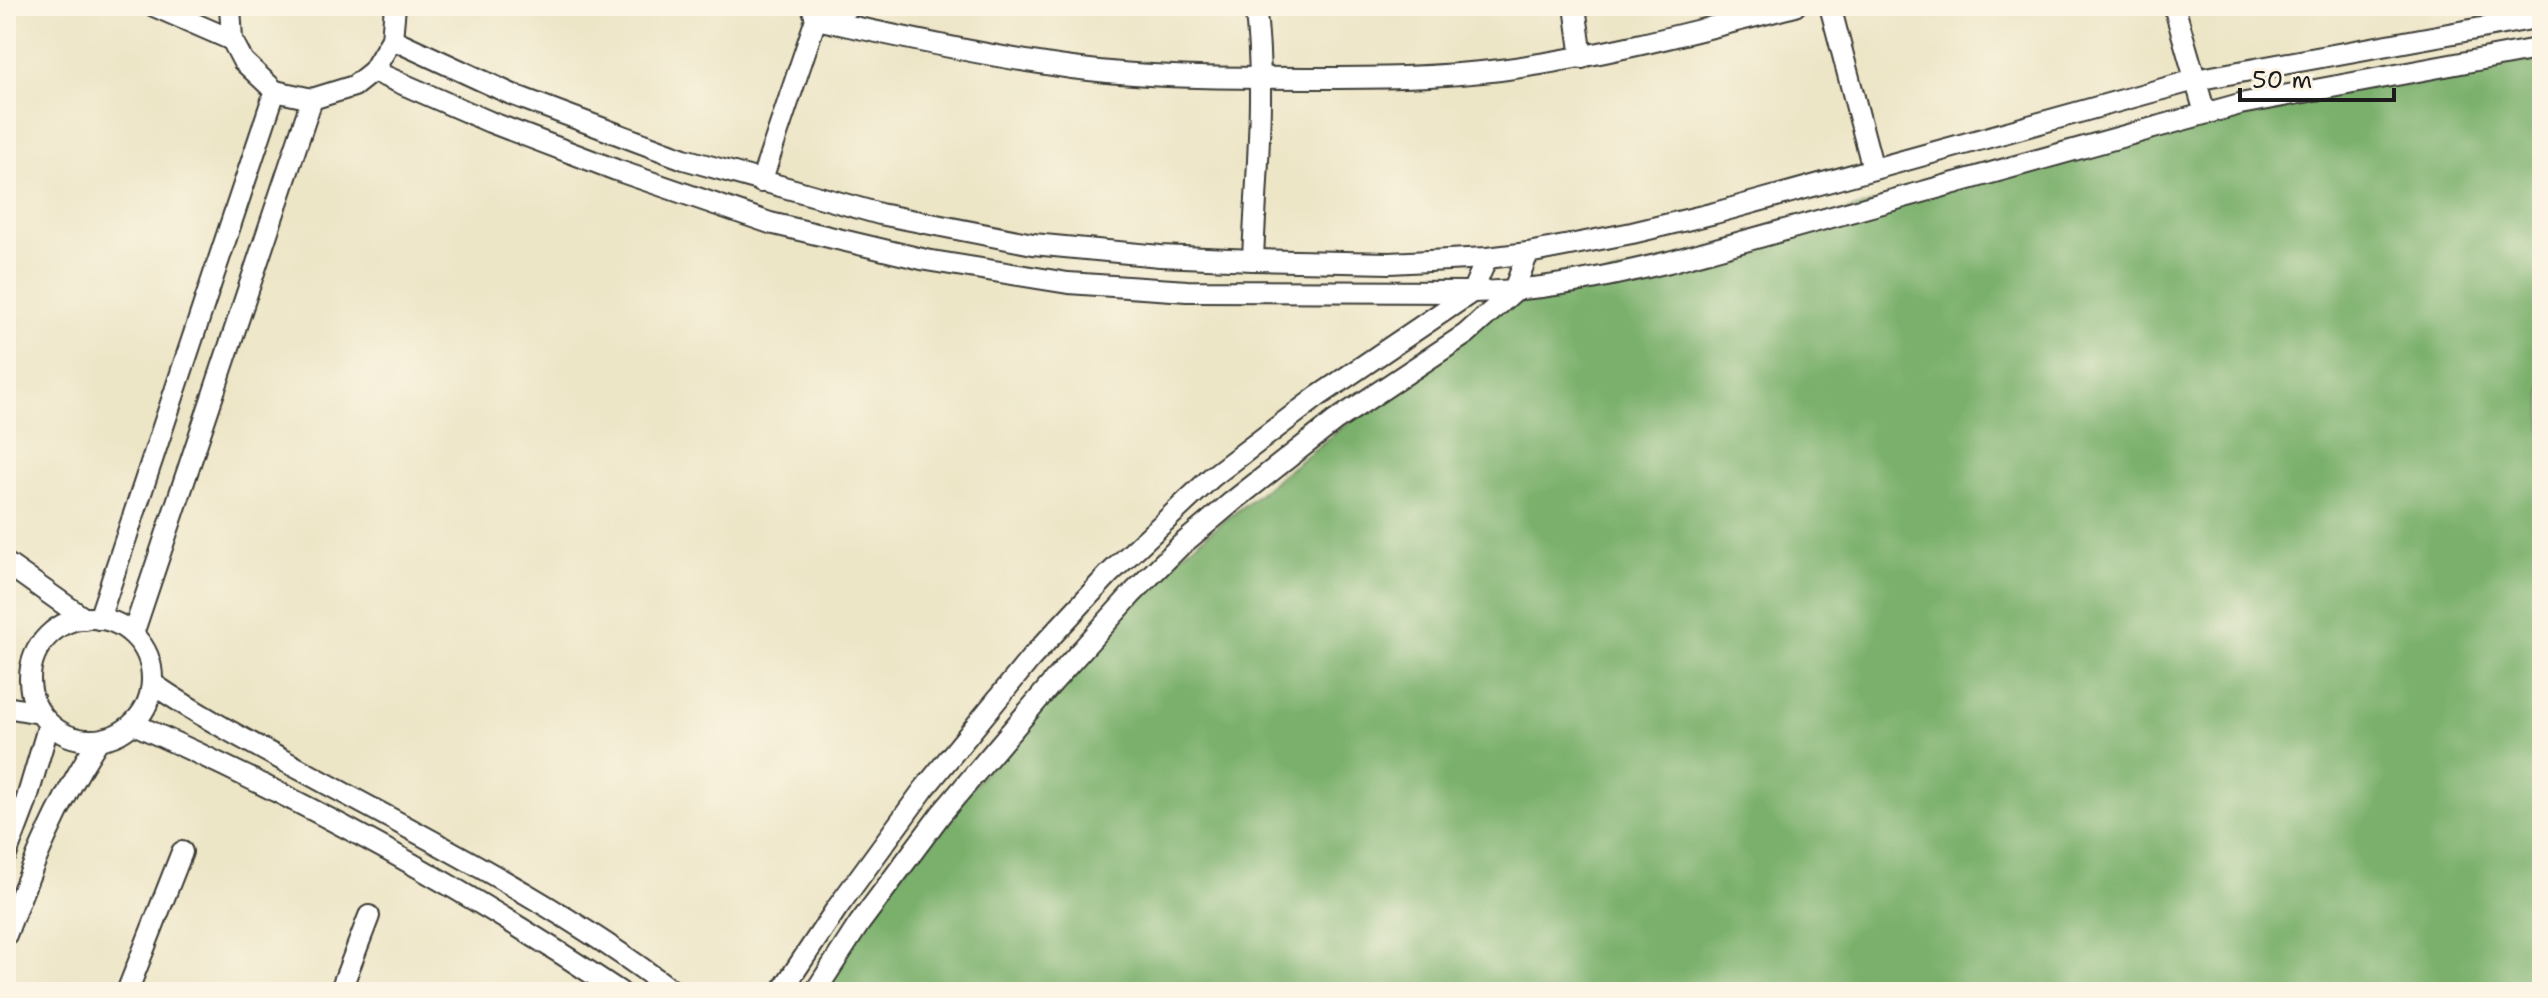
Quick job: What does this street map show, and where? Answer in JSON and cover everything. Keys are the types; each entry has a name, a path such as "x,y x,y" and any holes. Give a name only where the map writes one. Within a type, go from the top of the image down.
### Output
{"street":[{"path":"154,6 232,40"},
{"path":"230,6 232,40 243,61 275,91 312,99 354,86 373,71 392,39 396,22 395,6"},
{"path":"814,13 851,6"},
{"path":"1253,260 1260,78 1255,6"},
{"path":"1575,6 1582,58"},
{"path":"814,13 987,55 1075,68 1260,78 1407,78 1582,58 1795,6"},
{"path":"1830,6 1873,169"},
{"path":"2174,6 2205,113"},
{"path":"761,182 814,13"},
{"path":"392,39 511,94 600,129 684,159 880,214 1033,244 1160,256 1390,263 1528,253 1673,223 2195,80 2542,17"},
{"path":"373,71 504,127 616,170 770,223 926,260 1068,283 1187,291 1513,292 1585,282 1669,262 2240,104 2542,48"},
{"path":"92,619 275,91"},
{"path":"133,634 312,99"},
{"path":"815,992 859,924 941,814 1131,595 1180,546 1335,421 1466,334 1513,292 1528,253"},
{"path":"781,992 837,908 924,789 1031,658 1109,574 1212,477 1317,397 1472,292 1487,258"},
{"path":"6,563 92,619 117,624 133,634 151,666 153,684 147,706 134,724 117,735 98,741 71,737 44,718 6,707"},
{"path":"6,855 36,770 44,718 31,690 31,665 42,642 61,626 92,619"},
{"path":"153,684 215,724 510,884 592,933 674,992"},
{"path":"134,724 249,778 378,845 620,992"},
{"path":"6,935 60,804 98,741"},
{"path":"127,992 182,852"},
{"path":"340,992 369,916"}],"green space":[{"path":"2542,48 2542,992 815,992 859,924 1131,595 1513,292 1585,282 2205,113"}]}
